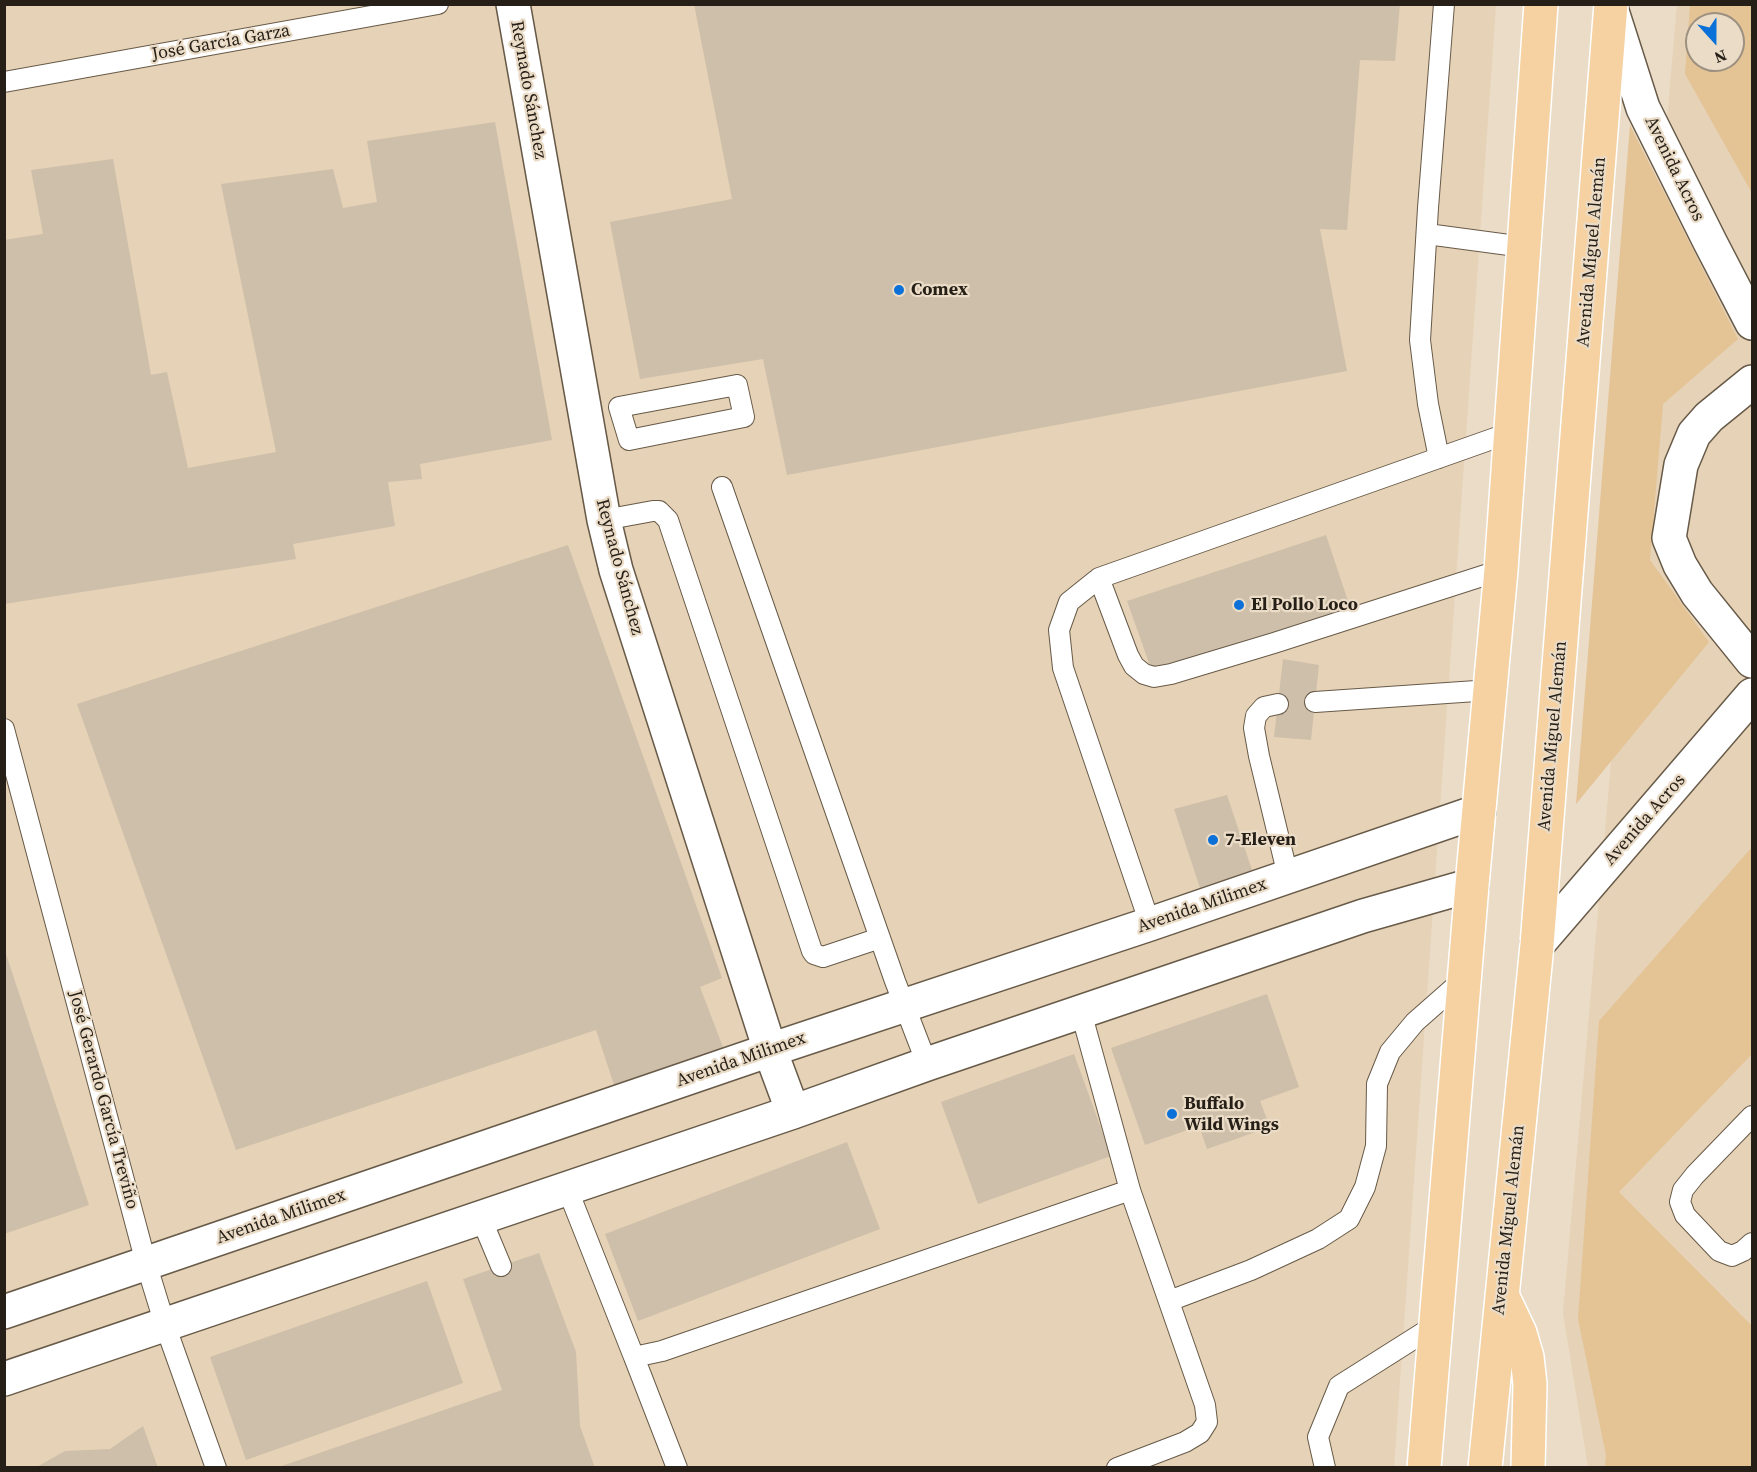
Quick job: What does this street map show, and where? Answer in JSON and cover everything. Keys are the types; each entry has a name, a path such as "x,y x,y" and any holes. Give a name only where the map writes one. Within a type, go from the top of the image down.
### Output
{"highway":[{"path":"1424,1467 1472,885 1501,570 1541,4"},
{"name":"Avenida Miguel Alemán","path":"1485,1467 1537,945 1611,7"},
{"path":"1502,1295 1520,1333 1527,1357 1530,1384 1528,1467"}],"street":[{"name":"Reynado Sánchez","path":"513,4 604,520 616,570 770,1050 793,1112"},
{"name":"Avenida Acros","path":"1611,7 1643,108 1752,323"},
{"path":"1752,382 1709,417 1694,434 1681,465 1668,538 1680,565 1697,593 1752,661"},
{"name":"Avenida Acros","path":"1537,945 1752,695"},
{"name":"Avenida Milimex","path":"4,1312 1479,811"},
{"path":"4,1379 1363,916 1472,885"}],"lane":[{"name":"José García Garza","path":"4,82 438,4"},
{"path":"1439,458 1428,404 1420,340 1444,4"},
{"path":"1426,234 1524,247"},
{"path":"737,385 744,417 629,440 624,422 619,406 737,385"},
{"path":"588,427 624,422"},
{"path":"1150,924 1063,668 1059,630 1069,602 1098,578 1512,432"},
{"path":"722,487 904,1006 927,1064"},
{"path":"604,520 653,511 659,511 668,520 812,951 823,957 880,938"},
{"path":"1098,578 1134,666 1144,674 1154,677 1274,643 1501,570"},
{"path":"1315,702 1491,690"},
{"path":"1278,704 1264,707 1256,716 1254,728 1288,876"},
{"name":"José Gerardo García Treviño","path":"4,729 146,1263 165,1325 216,1467"},
{"path":"1169,1301 1261,1266 1318,1239 1349,1219 1365,1187 1376,1146 1377,1084 1390,1052 1415,1023 1465,978"},
{"path":"1081,1012 1130,1190 1205,1405 1208,1422 1200,1433 1185,1442 1117,1467"},
{"path":"1752,1116 1689,1182 1683,1190 1680,1202 1685,1215 1719,1251 1732,1256 1743,1251 1752,1243"},
{"path":"567,1188 676,1467"},
{"path":"634,1357 662,1351 1130,1190"},
{"path":"481,1218 501,1266"},
{"path":"1325,1467 1318,1437 1339,1386 1437,1324"}],"shaded area":[{"path":"5,5 1496,5 1394,1467 5,1468"},
{"path":"1677,5 1752,5 1752,1467 1588,1467 1563,1313"},
{"path":"1690,5 1752,5 1752,193 1685,74 1685,72 1745,72 1745,12 1689,12"},
{"path":"1630,125 1738,339 1663,404 1650,560 1709,642 1576,804"},
{"path":"1752,847 1752,1054 1619,1192 1752,1326 1752,1467 1605,1467 1606,1455 1578,1319 1599,1021"}],"building":[{"name":"Comex","path":"694,4 1400,4 1395,61 1360,60 1347,230 1320,229 1347,371 787,475 763,359 640,379 610,222 732,199"},
{"path":"495,122 552,440 420,464 422,479 388,482 395,526 293,544 296,559 4,604 4,240 43,234 31,170 113,159 151,375 167,372 188,468 276,452 221,184 333,169 343,208 377,202 367,141"},
{"name":"El Pollo Loco","path":"1326,535 1351,610 1153,674 1127,601"},
{"path":"568,545 722,978 700,987 726,1055 616,1091 596,1030 236,1150 77,704"},
{"path":"1283,659 1319,665 1311,740 1274,737"},
{"name":"7-Eleven","path":"1227,795 1252,870 1200,888 1174,809"},
{"path":"4,948 89,1205 4,1234"},
{"path":"1267,994 1299,1087 1260,1101 1270,1127 1207,1149 1199,1126 1145,1145 1111,1048"},
{"path":"1074,1054 1111,1156 978,1204 941,1102"},
{"path":"847,1142 880,1229 638,1321 605,1234"},
{"path":"539,1253 576,1352 580,1426 595,1468 276,1468 502,1390 463,1279"},
{"path":"427,1281 463,1383 246,1460 210,1357"},
{"path":"143,1426 158,1468 35,1468 65,1451 110,1449"}],"place":[{"name":"Comex","path":"899,290"},
{"name":"El Pollo Loco","path":"1239,605"},
{"name":"7-Eleven","path":"1213,840"},
{"name":"Buffalo Wild Wings","path":"1172,1114"}]}
